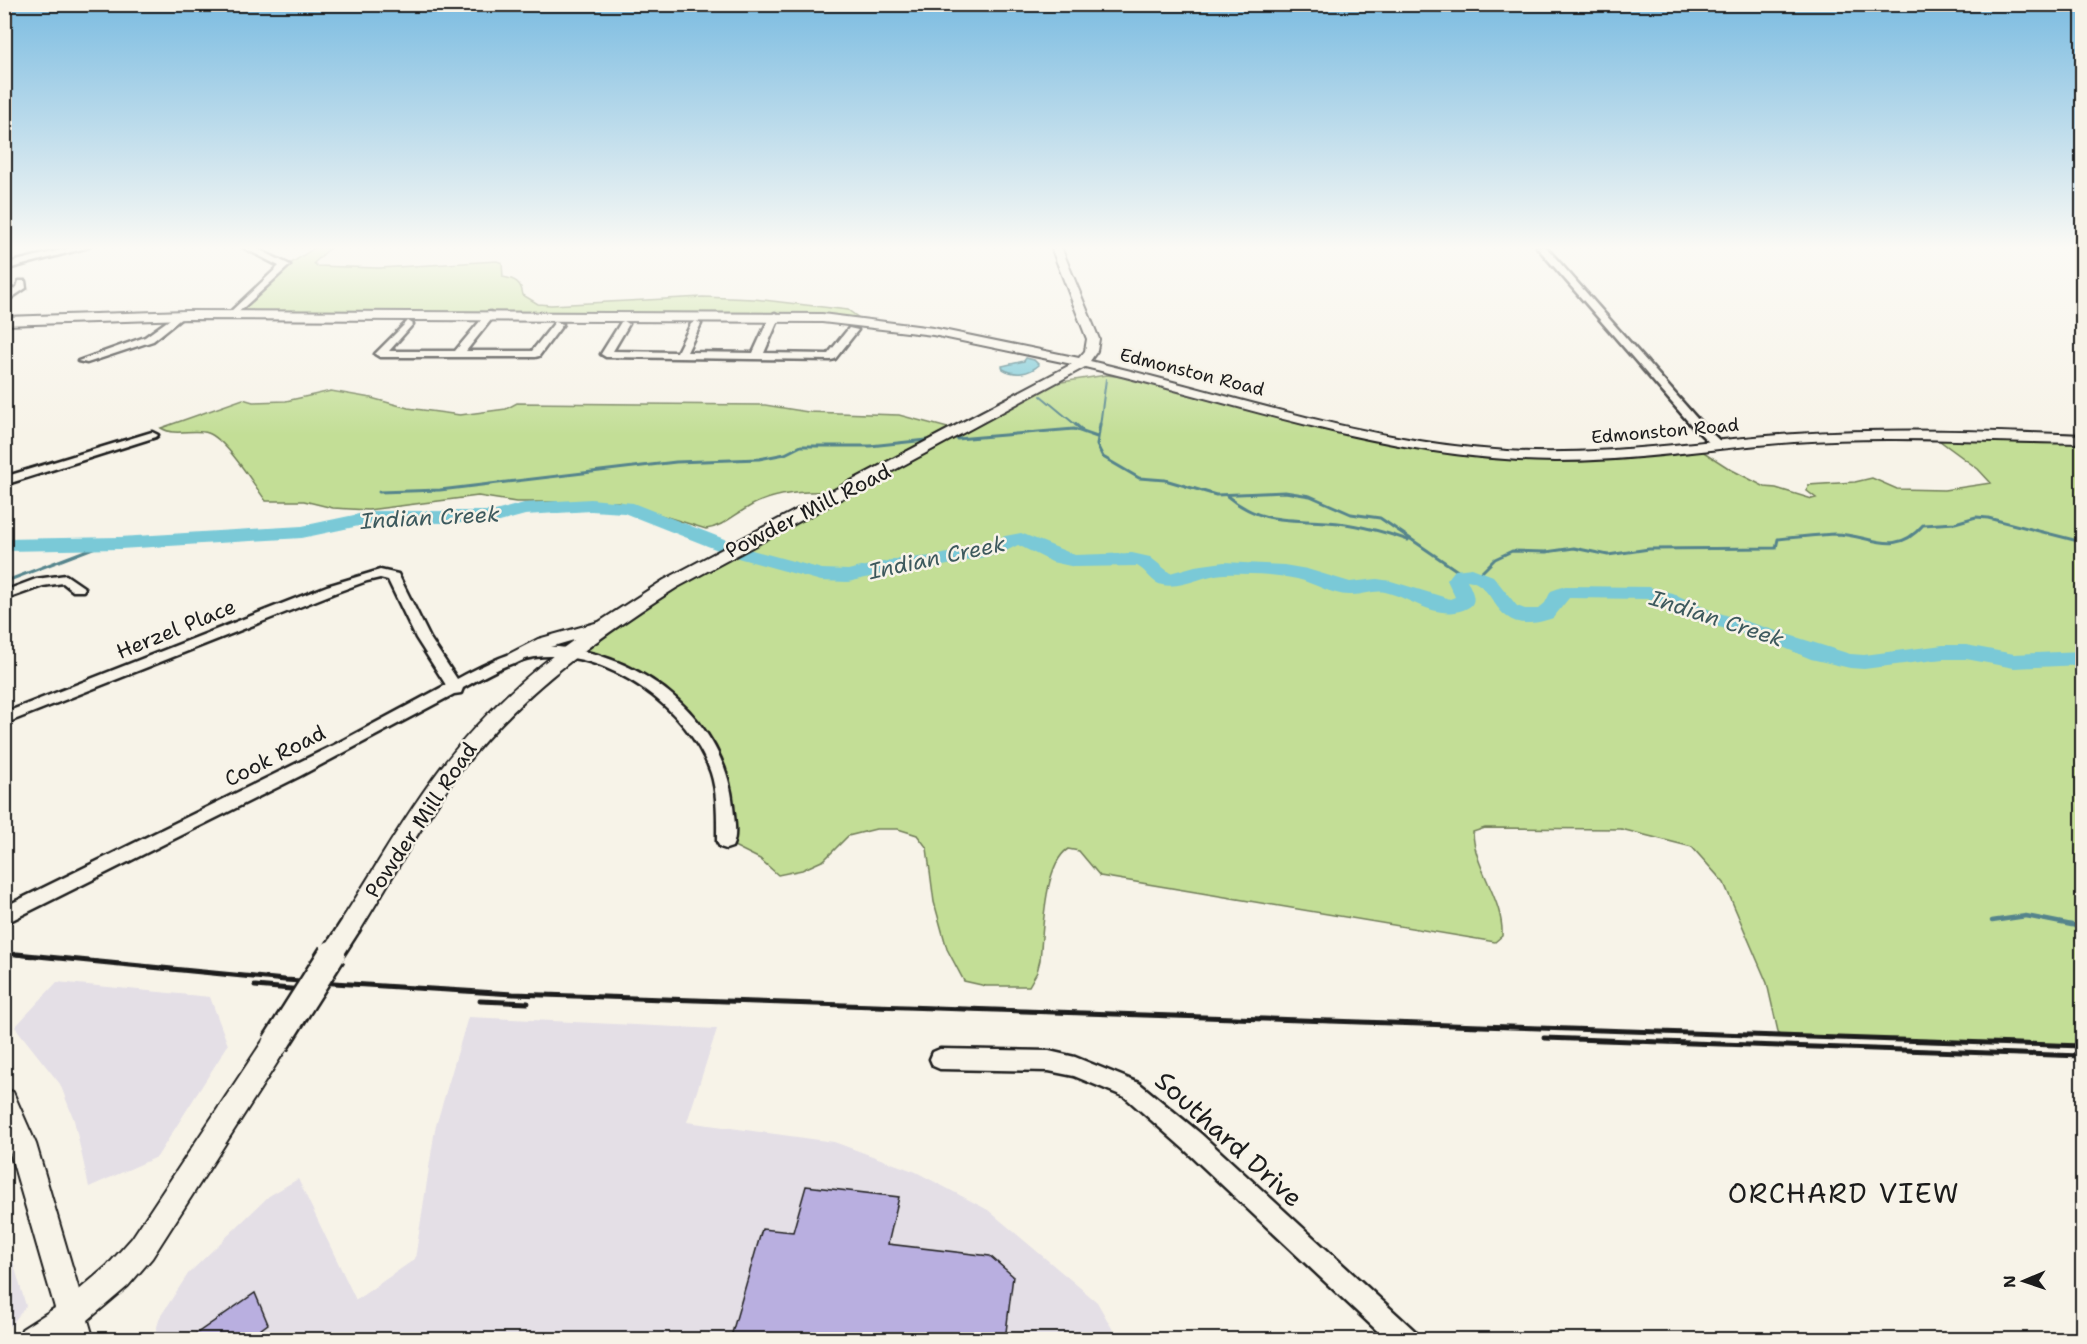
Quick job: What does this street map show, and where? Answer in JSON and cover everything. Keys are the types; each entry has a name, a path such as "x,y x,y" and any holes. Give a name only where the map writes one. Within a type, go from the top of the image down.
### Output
{"main road":[{"path":"1082,310 1092,334 1105,353 1149,380"},
{"name":"Edmonston Road","path":"4,321 180,315 775,316 841,319 917,327 970,337 1370,434 1468,452 1516,456 1574,456 1897,434 2082,439"},
{"path":"1081,364 1091,351 1092,334"},
{"name":"Powder Mill Road","path":"33,1340 76,1327 142,1248 446,776 484,730 531,681 607,624 716,558 889,469 1081,364"},
{"path":"1043,385 1096,376 1149,380"},
{"path":"508,661 544,643 607,624"},
{"path":"508,661 527,668 531,681"},
{"path":"4,1101 23,1144 76,1327"}],"street":[{"path":"232,315 238,310"},
{"path":"1596,310 1696,424 1718,445"},
{"path":"83,361 149,339 180,315"},
{"path":"458,354 490,315"},
{"path":"758,354 775,316"},
{"path":"408,324 380,354 536,354 558,324"},
{"path":"624,324 606,354 758,354 831,357 853,330"},
{"path":"681,354 696,324"},
{"path":"4,481 152,435"},
{"name":"Herzel Place","path":"4,719 363,578 380,574 393,577 423,638 456,688"},
{"path":"4,596 41,582 66,579 78,588"},
{"name":"Cook Road","path":"4,916 508,661 534,652 570,652"},
{"path":"570,652 643,680 693,726 705,743 719,772 724,795 726,842"},
{"name":"Southard Drive","path":"940,1059 1049,1061 1075,1067 1132,1090 1193,1142 1406,1340"}],"shaded area":[{"path":"57,982 210,997 228,1045 157,1157 89,1187 74,1120 60,1084 15,1027"},
{"path":"468,1017 717,1029 687,1122 834,1142 916,1172 988,1210 1097,1302 1118,1339 153,1340 160,1317 188,1274 269,1196 298,1179 356,1300 415,1259 435,1129"},
{"path":"4,1230 26,1306 5,1329"}],"green space":[{"path":"238,310 846,310 863,321 232,315"},
{"path":"1106,375 1149,380 1370,434 1507,455 1696,447 1730,469 1765,487 1812,499 1816,498 1807,491 1808,485 1855,482 1872,478 1897,489 1944,490 1991,483 1978,469 1932,435 2082,439 2082,1046 1779,1036 1767,983 1724,883 1692,847 1621,829 1485,828 1473,832 1478,859 1494,897 1501,922 1502,936 1495,942 1100,876 1079,851 1068,849 1060,857 1049,883 1040,960 1037,972 1029,986 986,986 964,981 947,949 934,902 927,848 917,835 898,829 876,829 848,836 824,860 802,870 778,875 760,859 726,842 711,756 643,680 570,652 607,624 842,493 806,492 769,498 723,523 706,529 618,502 516,502 478,496 368,510 333,508 304,501 266,501 231,453 215,437 202,432 172,432 161,428 243,399 253,402 286,401 331,391 408,408 460,415 506,409 517,403 765,405 808,412 899,415 959,431 1043,385"}],"water":[{"path":"1026,358 1034,360 1039,365 1022,373 1012,373 1003,369 1002,366 1024,361"}],"building":[{"path":"806,1186 899,1197 888,1244 990,1256 1013,1276 1005,1340 730,1340 762,1229 793,1232"},
{"path":"255,1293 268,1324 246,1340 187,1340"}],"waterway":[{"path":"1100,426 1106,379"},
{"path":"1041,396 1077,426"},
{"path":"1075,424 1082,430"},
{"path":"1100,424 1097,445 1103,457 1139,478 1165,480 1216,495 1285,492 1310,496 1351,514 1380,518 1462,574"},
{"path":"957,439 1074,429 1097,437"},
{"path":"379,492 440,490 676,462 759,459 785,454 801,446 870,446 926,440"},
{"path":"1227,496 1239,505 1263,516 1286,520 1348,524 1408,540"},
{"name":"Indian Creek","path":"4,545 120,543 302,532 373,517 496,517 524,509 591,505 626,507 745,554 821,575 848,576 896,565 934,562 995,549 1012,540 1021,539 1059,558 1075,561 1132,559 1143,561 1151,565 1164,579 1174,580 1195,572 1224,568 1284,571 1300,573 1349,589 1377,585 1391,587 1441,605 1452,606 1464,601 1465,597 1457,580 1462,574 1472,575 1486,580 1510,611 1525,616 1539,616 1546,613 1556,604 1558,596 1565,592 1649,593 1702,615 1776,636 1819,654 1850,661 1864,662 1943,652 1966,652 2014,661 2082,658"},
{"path":"1479,575 1495,559 1512,551 1546,552 1574,548 1608,555 1649,549 1776,548 1778,539 1835,534 1892,543 1902,541 1923,525 1955,523 1976,517 2082,542"},
{"path":"4,582 106,543"},
{"path":"1992,921 2026,916 2082,927"}],"railway":[{"path":"4,953 32,956"},
{"path":"17,954 285,980 513,994 2082,1046"},
{"path":"255,986 303,990"},
{"path":"480,1001 528,1003"},
{"path":"1544,1038 2082,1056"}],"district":[{"name":"ORCHARD VIEW","path":"1844,1194"}]}
